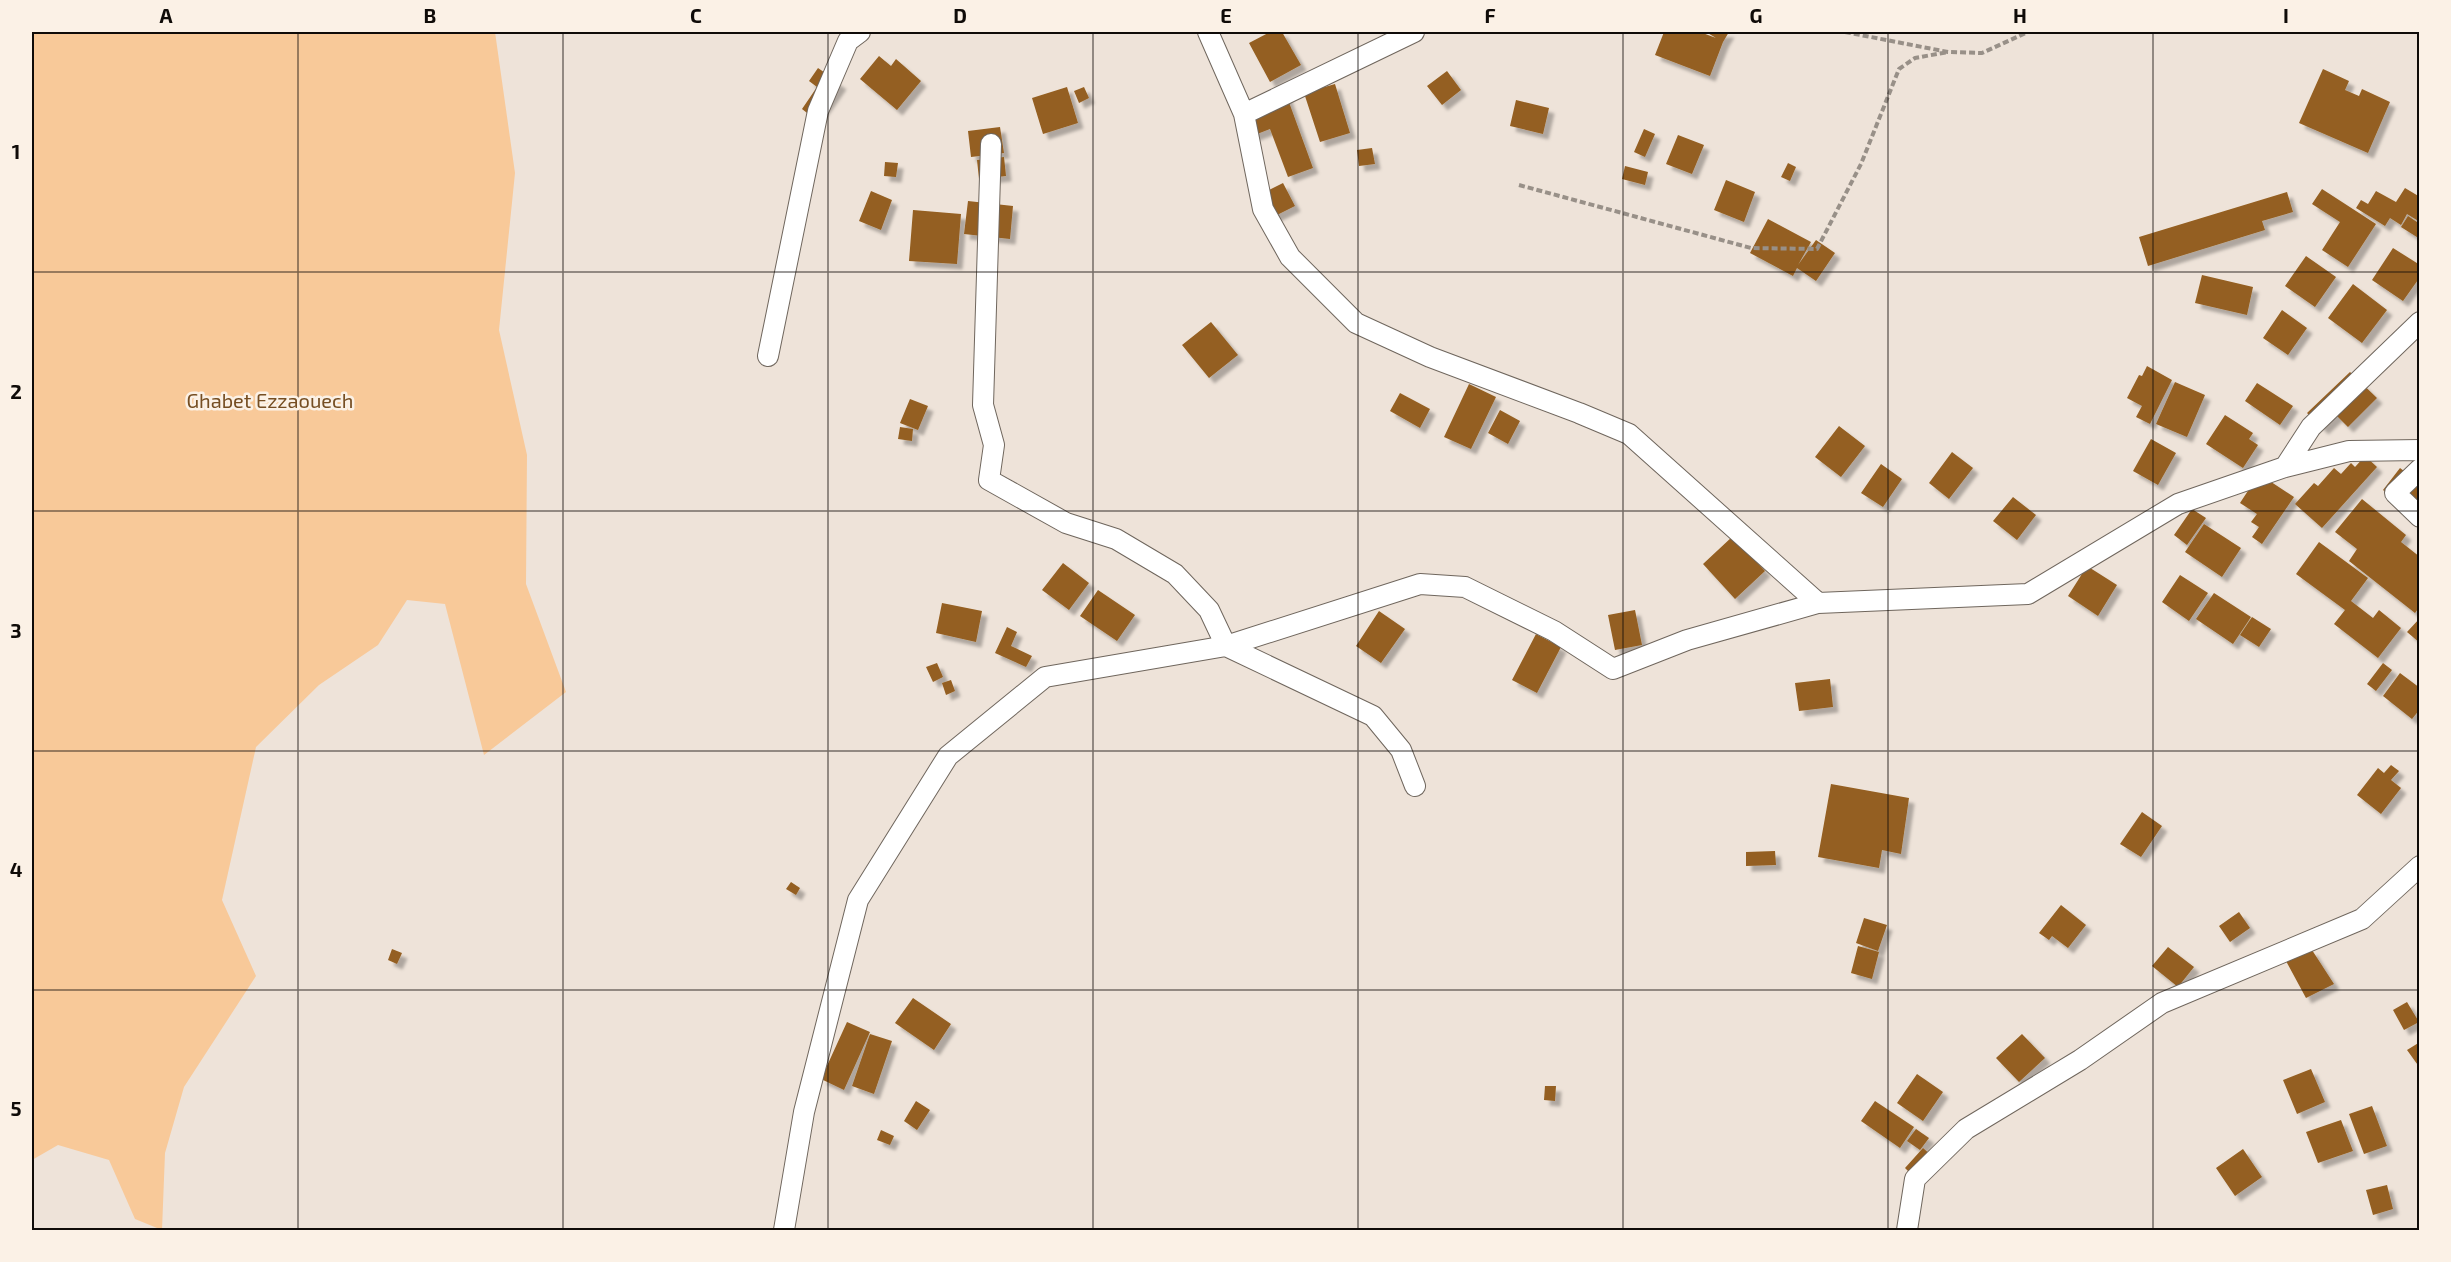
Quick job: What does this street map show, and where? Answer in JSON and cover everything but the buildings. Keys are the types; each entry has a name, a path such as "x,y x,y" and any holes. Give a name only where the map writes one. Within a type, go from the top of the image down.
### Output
{"street":[{"path":"768,356 818,111 848,42 860,32"},
{"path":"1208,32 1244,114 1263,209 1290,257 1356,323 1430,357 1580,413 1629,434 1818,603"},
{"path":"1244,114 1414,32"},
{"path":"991,144 983,405 994,446 989,480 1066,523 1116,539 1175,574 1209,610 1226,646 1373,716 1401,750 1415,786"},
{"path":"2285,467 2311,427 2420,322"},
{"path":"784,1230 804,1112 858,900 948,756 1045,676 1226,646 1420,584 1465,587 1554,631 1613,669 1688,640 1818,603 2028,594 2178,504 2285,467 2349,451 2420,450"},
{"path":"2420,469 2395,493 2420,517"},
{"path":"1907,1230 1915,1179 1966,1129 2080,1060 2162,1003 2362,919 2420,866"}],"path":[{"path":"1845,32 1948,52 1982,53 2028,32"},
{"path":"1519,185 1750,248 1817,249 1861,164 1899,69 1915,58 1948,52"}],"green space":[{"name":"Ghabet Ezzaouech","path":"32,32 495,32 515,173 499,330 527,455 526,584 566,692 484,755 445,604 407,600 378,645 319,685 256,747 222,900 256,976 184,1087 165,1153 162,1230 135,1219 109,1160 58,1145 32,1160"}]}
